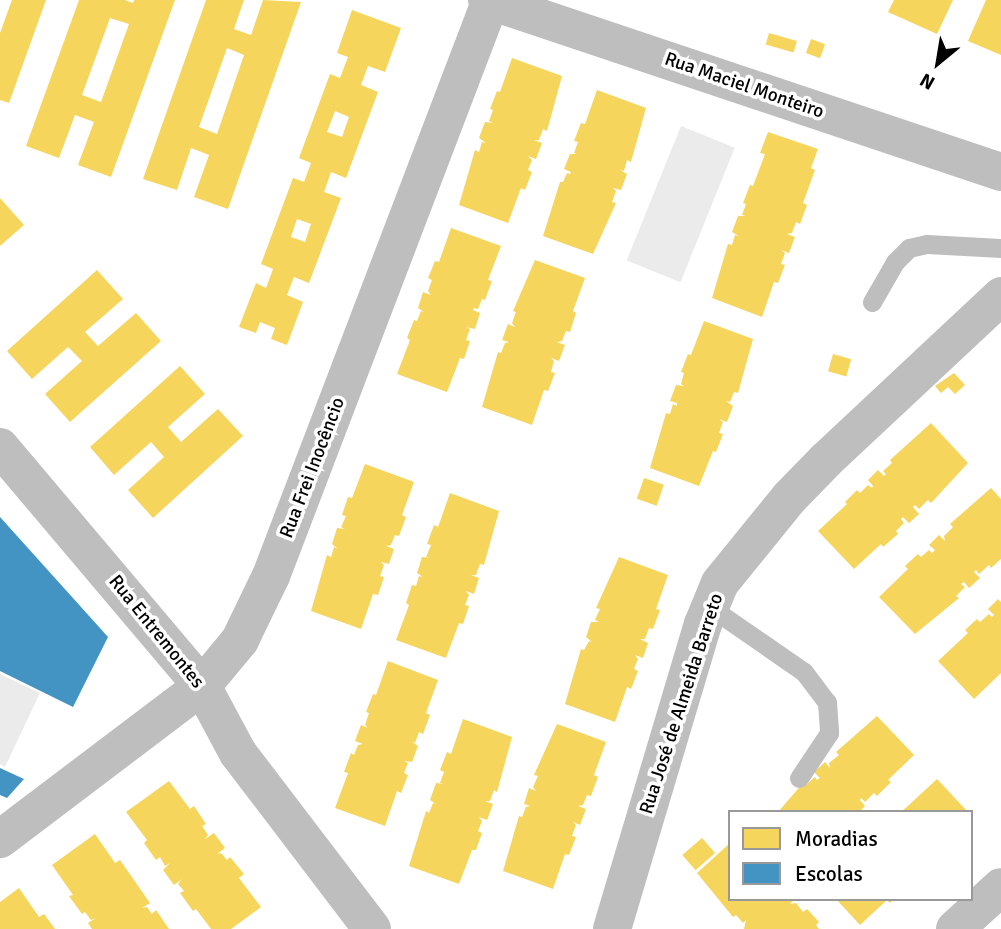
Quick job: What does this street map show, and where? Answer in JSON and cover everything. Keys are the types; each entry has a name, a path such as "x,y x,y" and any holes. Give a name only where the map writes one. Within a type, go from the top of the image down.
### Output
{"street":[{"name":"Rua Maciel Monteiro","path":"489,0 1001,172"},
{"name":"Rua Frei Inocêncio","path":"0,839 202,686 240,640 271,576 489,0"},
{"name":"Rua José de Almeida Barreto","path":"611,929 710,607 720,583 790,497 1001,296"},
{"name":"Rua Entremontes","path":"0,447 202,686 238,753 372,929"},
{"path":"955,929 1001,887"}],"lane":[{"path":"872,302 895,261 908,248 927,244 1001,248"},
{"path":"710,607 804,672 827,702 829,733 799,778"}],"shaded area":[{"path":"681,126 735,148 680,282 627,260"},
{"path":"0,674 40,693 5,767 0,764"}],"building: Moradias":[{"path":"12,0 46,0 9,103 0,100 0,33"},
{"path":"79,0 125,0 133,3 134,0 175,0 111,177 78,165 94,122 75,115 59,158 26,146","holes":["110,18 129,24 101,102 82,95"]},
{"path":"206,0 244,0 234,29 251,35 263,0 301,2 228,209 194,197 209,155 191,148 177,190 143,179","holes":["227,48 244,55 217,134 199,127"]},
{"path":"894,0 953,0 937,34 888,12"},
{"path":"986,0 1001,0 1001,55 968,41"},
{"path":"352,10 401,28 385,72 368,66 361,85 378,92 346,178 331,172 324,192 341,198 309,283 294,277 287,295 303,302 287,345 271,339 275,328 260,322 256,333 239,327 256,283 266,288 273,269 261,264 293,178 304,182 311,163 299,158 330,74 340,78 348,57 337,53","holes":["335,111 349,117 342,137 327,132","297,219 311,224 305,242 291,237"]},
{"path":"769,33 797,41 794,53 766,45"},
{"path":"811,39 825,44 820,58 806,53"},
{"path":"512,58 562,76 547,131 543,129 539,140 534,140 542,143 536,159 528,156 532,160 528,170 532,172 525,190 521,188 508,223 459,205 475,150 479,152 482,142 486,143 479,138 485,122 493,123 489,121 493,110 490,109 497,91 500,92"},
{"path":"597,90 646,108 631,162 627,160 624,171 620,170 627,174 621,190 613,188 616,191 612,202 616,203 593,254 543,236 560,182 571,172 564,169 570,154 577,154 574,153 578,142 574,141 581,123 585,124"},
{"path":"768,132 818,149 811,168 815,170 803,203 807,205 800,224 796,222 792,233 787,234 795,237 789,253 781,250 785,253 781,264 785,265 778,283 774,282 762,317 712,298 728,244 732,245 735,235 739,236 732,232 738,216 746,216 742,215 746,204 743,203 750,185 753,186 765,154 760,153"},
{"path":"0,198 24,225 0,246"},
{"path":"451,228 501,246 488,280 492,281 485,300 482,299 478,309 473,310 480,313 475,329 466,327 470,329 466,340 470,341 464,359 460,358 447,392 397,374 410,340 407,338 414,320 417,321 421,311 424,312 418,308 423,292 431,295 428,291 432,280 428,278 435,261 439,262"},
{"path":"535,260 585,278 573,311 576,313 570,332 566,331 562,341 557,342 565,345 559,361 551,358 554,361 551,372 555,373 548,391 544,390 532,425 482,407 498,352 501,353 505,343 509,342 502,340 508,324 515,327 512,323 516,312 513,311"},
{"path":"97,270 123,299 85,332 98,346 136,313 161,341 70,422 45,394 82,361 68,347 32,379 7,351"},
{"path":"704,321 753,339 738,393 734,392 730,402 726,401 733,406 727,422 719,419 723,422 719,433 723,434 699,486 650,468 666,413 670,414 673,404 677,406 677,403 670,401 676,385 684,386 681,384 684,373 681,372 688,354 691,355"},
{"path":"833,354 851,359 846,377 828,371"},
{"path":"180,366 205,394 168,427 181,442 218,409 243,436 153,518 128,490 164,457 151,442 114,475 90,447"},
{"path":"954,373 965,385 955,394 948,387 941,393 935,386"},
{"path":"931,423 968,463 931,503 928,500 919,509 915,505 913,507 919,514 909,523 903,517 901,519 904,523 896,531 898,534 883,547 881,544 854,569 818,531 847,504 845,502 857,490 860,493 868,485 872,488 868,480 878,470 884,476 886,474 883,471 892,463 890,460"},
{"path":"365,464 414,482 402,515 406,517 399,536 395,535 391,545 386,546 394,549 389,564 381,562 384,565 380,576 384,577 378,595 373,594 361,629 311,611 327,555 331,557 334,547 338,549 332,544 337,528 345,529 341,527 346,516 342,515 348,497 352,498"},
{"path":"644,478 664,485 657,506 637,499"},
{"path":"991,488 1001,499 1001,559 979,574 976,570 974,572 980,578 969,588 964,582 961,584 965,587 956,596 959,598 915,634 879,597 908,569 905,566 918,554 921,557 929,550 932,553 935,550 929,545 939,535 945,541 944,536 953,527 950,524"},
{"path":"450,493 499,511 484,565 480,564 476,575 471,575 479,578 474,594 466,591 469,595 465,605 469,606 463,624 459,623 446,658 396,640 409,605 406,603 412,585 416,586 419,576 423,577 417,573 422,557 431,558 426,557 431,545 427,544 434,525 438,527"},
{"path":"619,557 668,575 656,609 660,610 653,629 649,628 645,639 640,639 648,643 643,658 635,655 638,659 634,669 638,671 631,689 627,687 615,722 565,704 581,649 584,650 589,641 592,642 586,637 591,622 599,622 595,620 600,609 596,608"},
{"path":"998,599 1001,602 1001,673 974,699 938,661 968,633 965,630 977,619 980,622 989,614 992,617 994,615 988,609"},
{"path":"388,661 438,680 426,713 430,715 423,734 419,732 415,743 411,741 418,746 412,762 404,761 408,763 404,773 408,775 401,793 397,791 385,826 335,808 348,773 344,772 351,753 354,755 358,745 363,744 355,741 361,725 368,728 365,725 369,713 366,712 373,694 376,695"},
{"path":"877,716 914,755 888,780 891,782 877,796 874,793 865,802 861,798 865,806 861,810 780,810 804,782 806,785 815,777 817,780 820,778 814,772 825,762 830,768 829,763 839,755 836,752"},
{"path":"463,719 512,737 497,792 494,790 490,801 485,801 493,804 487,820 479,817 482,821 478,831 482,833 476,850 472,850 459,884 409,866 426,811 429,813 433,803 436,804 430,800 436,783 444,784 440,783 444,772 440,770 447,752 451,754"},
{"path":"557,724 606,742 594,775 598,777 591,796 587,795 583,805 578,806 586,809 580,825 573,822 576,825 572,836 576,837 569,855 565,854 553,889 503,871 519,816 522,817 526,807 530,806 524,804 529,788 536,791 533,787 538,776 534,775"},
{"path":"937,779 966,810 903,810"},
{"path":"169,781 190,809 194,806 206,824 202,826 208,835 205,839 214,833 225,848 217,854 221,853 227,860 230,857 244,874 239,878 261,907 231,929 211,929 196,909 193,911 180,893 184,891 178,884 182,879 174,885 163,870 170,863 165,866 160,857 156,860 144,843 147,840 126,812"},
{"path":"95,834 115,863 120,860 150,903 142,908 147,907 152,914 156,910 169,929 92,929 88,923 96,918 91,920 85,912 82,914 69,896 73,895 52,865"},
{"path":"702,838 715,853 695,870 682,855"},
{"path":"728,845 728,901 793,901 790,904 796,903 803,912 807,909 819,922 816,925 819,929 744,929 746,920 743,923 736,915 733,917 697,873"},
{"path":"19,888 39,917 44,914 55,929 0,929 0,902"},
{"path":"838,901 886,901 860,925"}],"building: Escolas":[{"path":"0,517 108,637 73,707 0,671"},
{"path":"0,768 24,779 7,798 0,795"}]}
